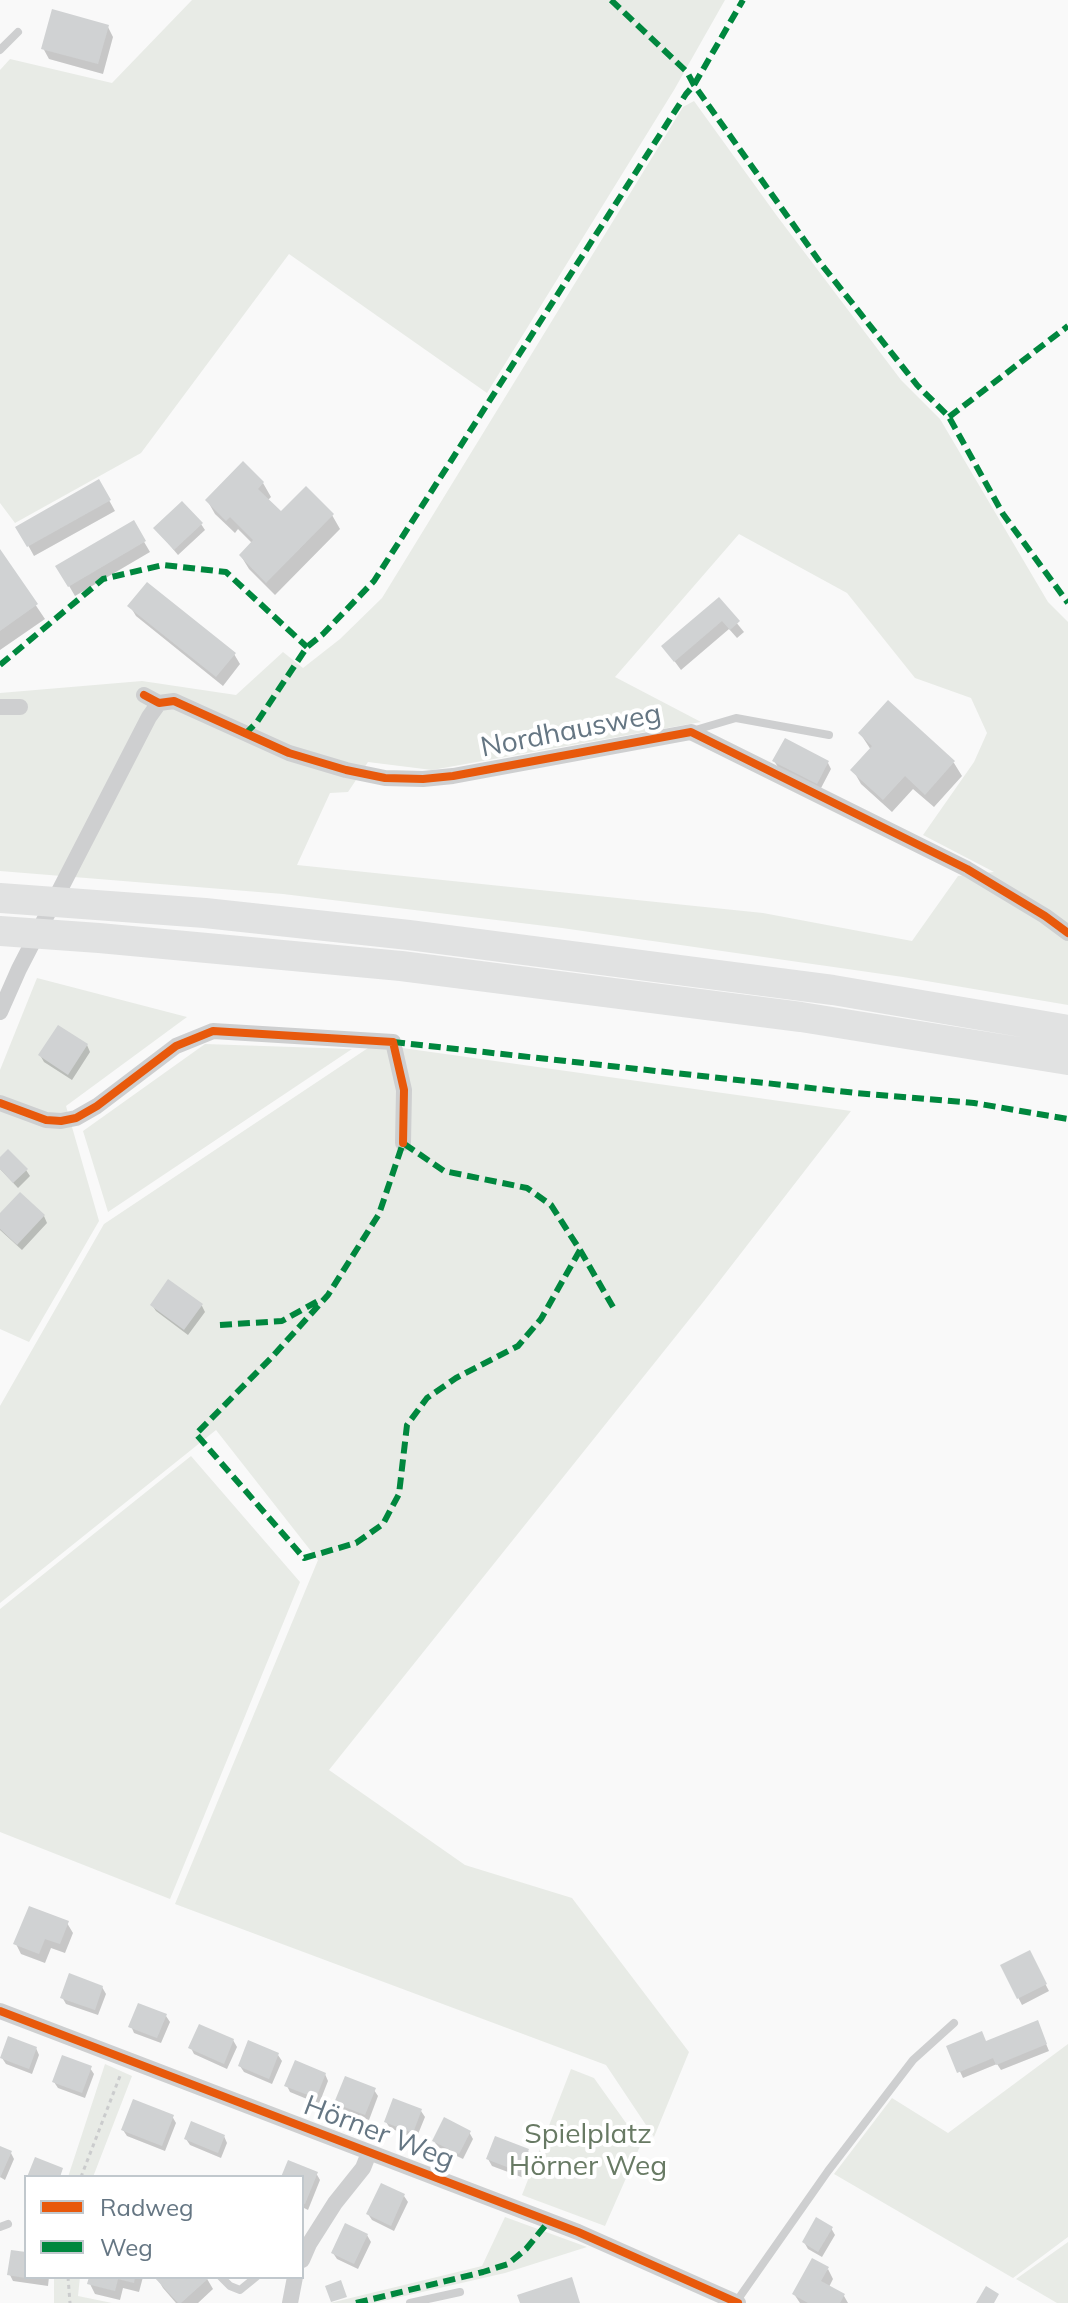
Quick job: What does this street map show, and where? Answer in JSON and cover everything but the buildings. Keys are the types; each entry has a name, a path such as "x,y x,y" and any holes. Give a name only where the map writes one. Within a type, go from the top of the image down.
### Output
{"highway":[{"path":"0,898 205,913 409,935 833,990 1068,1030"},
{"path":"0,931 401,966 801,1017 1068,1060"}],"street":[{"name":"Nordhausweg","path":"0,1012 19,969 149,717 152,699 174,701 289,753 385,778 453,776 691,732 967,869 1068,933"},
{"path":"0,707 20,707"},
{"path":"0,1103 46,1120 76,1118 97,1106 176,1046 213,1031 393,1042 404,1090 403,1143"},
{"name":"Hörner Weg","path":"0,2011 578,2232 737,2303"},
{"path":"308,2236 363,2168 369,2153"},
{"path":"290,2303 295,2279"}],"lane":[{"path":"0,50 18,32"},
{"path":"691,732 736,718 829,735"},
{"name":"Hörner Weg","path":"737,2303 828,2171 913,2060 954,2023"},
{"path":"223,2279 240,2290 254,2279"},
{"path":"410,2303 460,2292"}],"path":[{"path":"82,2175 127,2060"},
{"path":"68,2279 70,2303"}],"green space":[{"path":"192,0 725,0 674,90 487,393 289,254 141,453 15,523 0,503 0,70 10,59 112,83"},
{"path":"694,101 901,380 940,419 1048,602 1068,622 1068,1005 903,977 562,928 283,894 0,871 0,693 142,681 236,695 283,652 303,668 340,639 382,598 683,107","holes":["739,534 847,593 915,678 971,698 987,733 974,762 923,835 994,872 958,876 912,941 763,913 297,865 330,793 348,792 368,762 432,770 701,722 615,677"]},
{"path":"37,978 187,1017 66,1106 99,1221 29,1342 0,1329 0,1070"},
{"path":"205,1044 352,1049 108,1212 83,1131"},
{"path":"374,1044 851,1111 704,1301 329,1770 465,1865 572,1898 689,2052 654,2137 606,2065 175,1904 318,1560 216,1430 0,1603 0,1406 104,1224"},
{"path":"191,1456 300,1582 170,1899 0,1832 0,1609"},
{"path":"1068,2044 1068,2237 1013,2278 834,2174 892,2098 948,2133"},
{"path":"105,2064 132,2076 94,2175 69,2175"},
{"name":"Spielplatz Hörner Weg","path":"571,2069 594,2078 641,2144 605,2226 522,2195"},
{"path":"505,2217 587,2247 505,2273 374,2303 330,2303 482,2266"},
{"path":"1068,2242 1068,2303 1057,2303 1016,2279"},
{"path":"54,2279 80,2279 78,2296 112,2303 54,2303"}],"marked path":[{"path":"611,0 687,72 822,265 917,385 949,417 1003,514 1068,603"},
{"path":"245,734 257,722 307,647 374,581 694,85 743,0"},
{"path":"949,417 1068,326"},
{"path":"0,665 103,579 163,565 226,572 307,647"},
{"path":"393,1042 974,1103 1068,1119"},
{"path":"580,1250 541,1319 518,1346 456,1378 427,1398 407,1425 399,1494 383,1524 356,1543 304,1558 196,1434 328,1295 379,1214 403,1143 444,1171 527,1188 551,1205 580,1250 613,1307"},
{"path":"220,1325 282,1321 318,1301"},
{"path":"356,2303 508,2264 526,2249 549,2221"}],"cycle path":[{"path":"144,695 159,703 174,701 289,753 385,778 453,776 691,732 967,869 1068,933"},
{"path":"0,1103 46,1120 76,1118 97,1106 176,1046 213,1031 393,1042 404,1090 403,1143"},
{"path":"0,2011 578,2232 738,2303"}]}
